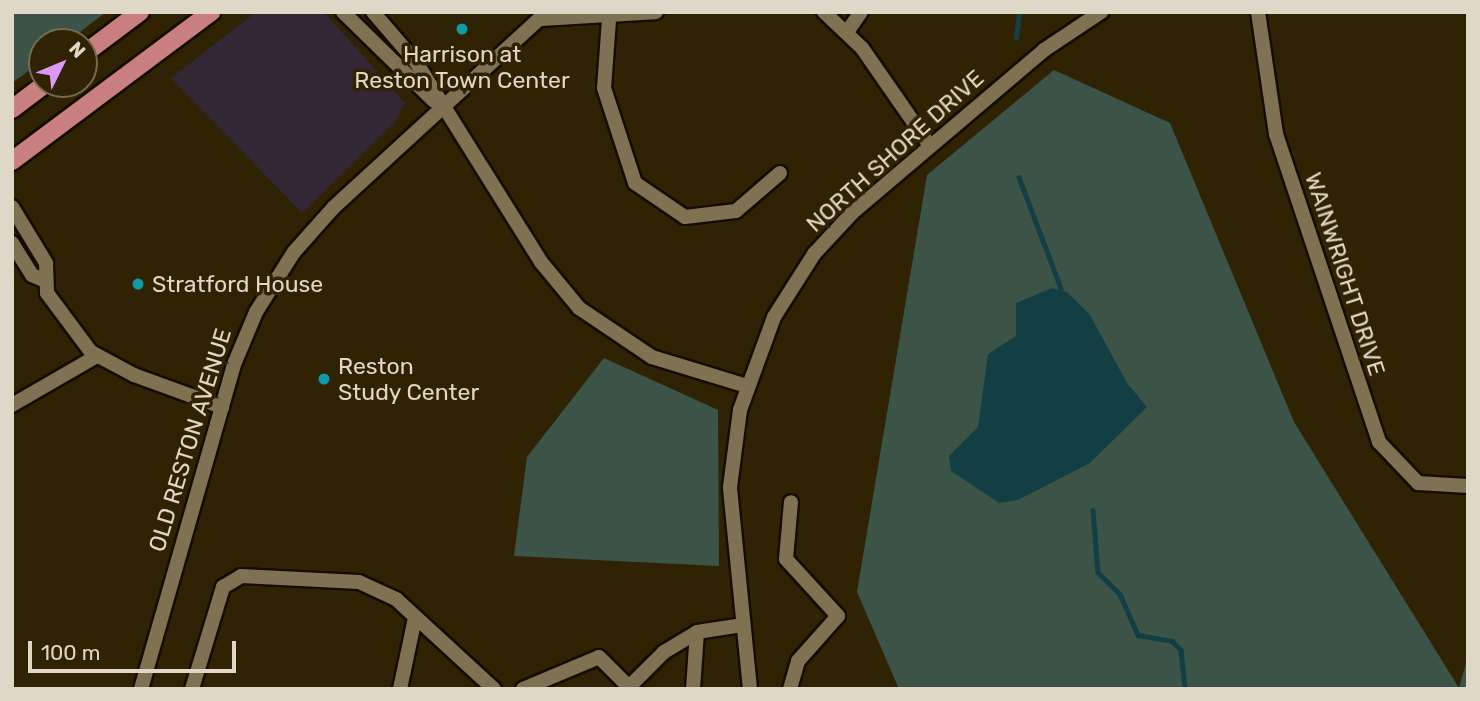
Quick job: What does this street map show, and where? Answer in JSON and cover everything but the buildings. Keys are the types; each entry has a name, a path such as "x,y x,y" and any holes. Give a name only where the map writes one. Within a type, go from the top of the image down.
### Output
{"main road":[{"path":"98,44 140,12"},
{"path":"12,161 211,12"},
{"path":"12,109 28,97"}],"street":[{"path":"343,12 443,109"},
{"path":"373,12 416,62 443,109 490,173 541,262 579,308 652,357 747,386"},
{"name":"OLD RESTON AVENUE","path":"142,689 222,407 256,312 294,252 539,19 609,20 656,12"},
{"path":"824,12 847,32 930,146"},
{"path":"847,32 861,12"},
{"name":"NORTH SHORE DRIVE","path":"750,689 730,487 747,386 774,317 814,254 930,146 1101,12"},
{"name":"WAINWRIGHT DRIVE","path":"1258,12 1276,134 1379,442 1418,483 1468,486"},
{"path":"609,20 604,88 635,183 685,217 736,211 780,173"},
{"path":"12,207 46,263 43,280 65,324 97,356 222,407"},
{"path":"12,243 32,275 43,280"},
{"path":"12,405 97,356"},
{"path":"790,689 798,661 838,616 786,559 791,502"},
{"path":"192,689 223,587 241,576 359,582 396,599 494,689"},
{"path":"400,689 415,618"},
{"path":"523,689 599,657 628,688 664,652 697,632 743,625"},
{"path":"694,689 697,632"}],"shaded area":[{"path":"256,12 324,12 405,103 395,122 302,213 171,78"}],"green space":[{"path":"12,12 106,12 85,28 28,28 28,71 12,83"},
{"path":"1054,70 1170,123 1294,422 1459,688 1468,656 1468,689 899,689 857,592 927,175"},
{"path":"604,358 718,410 719,566 514,556 527,457"}],"water":[{"path":"1052,288 1067,292 1090,315 1127,383 1147,407 1090,463 1018,500 999,503 951,471 949,456 978,427 988,354 1016,336 1016,303"}],"waterway":[{"path":"1016,38 1019,12"},
{"path":"1019,177 1061,288"},
{"path":"1093,510 1098,572 1120,594 1138,635 1172,641 1181,650 1185,689"}],"place":[{"name":"Harrison at Reston Town Center","path":"462,29"},
{"name":"Stratford House","path":"138,284"},
{"name":"Reston Study Center","path":"324,379"}]}
